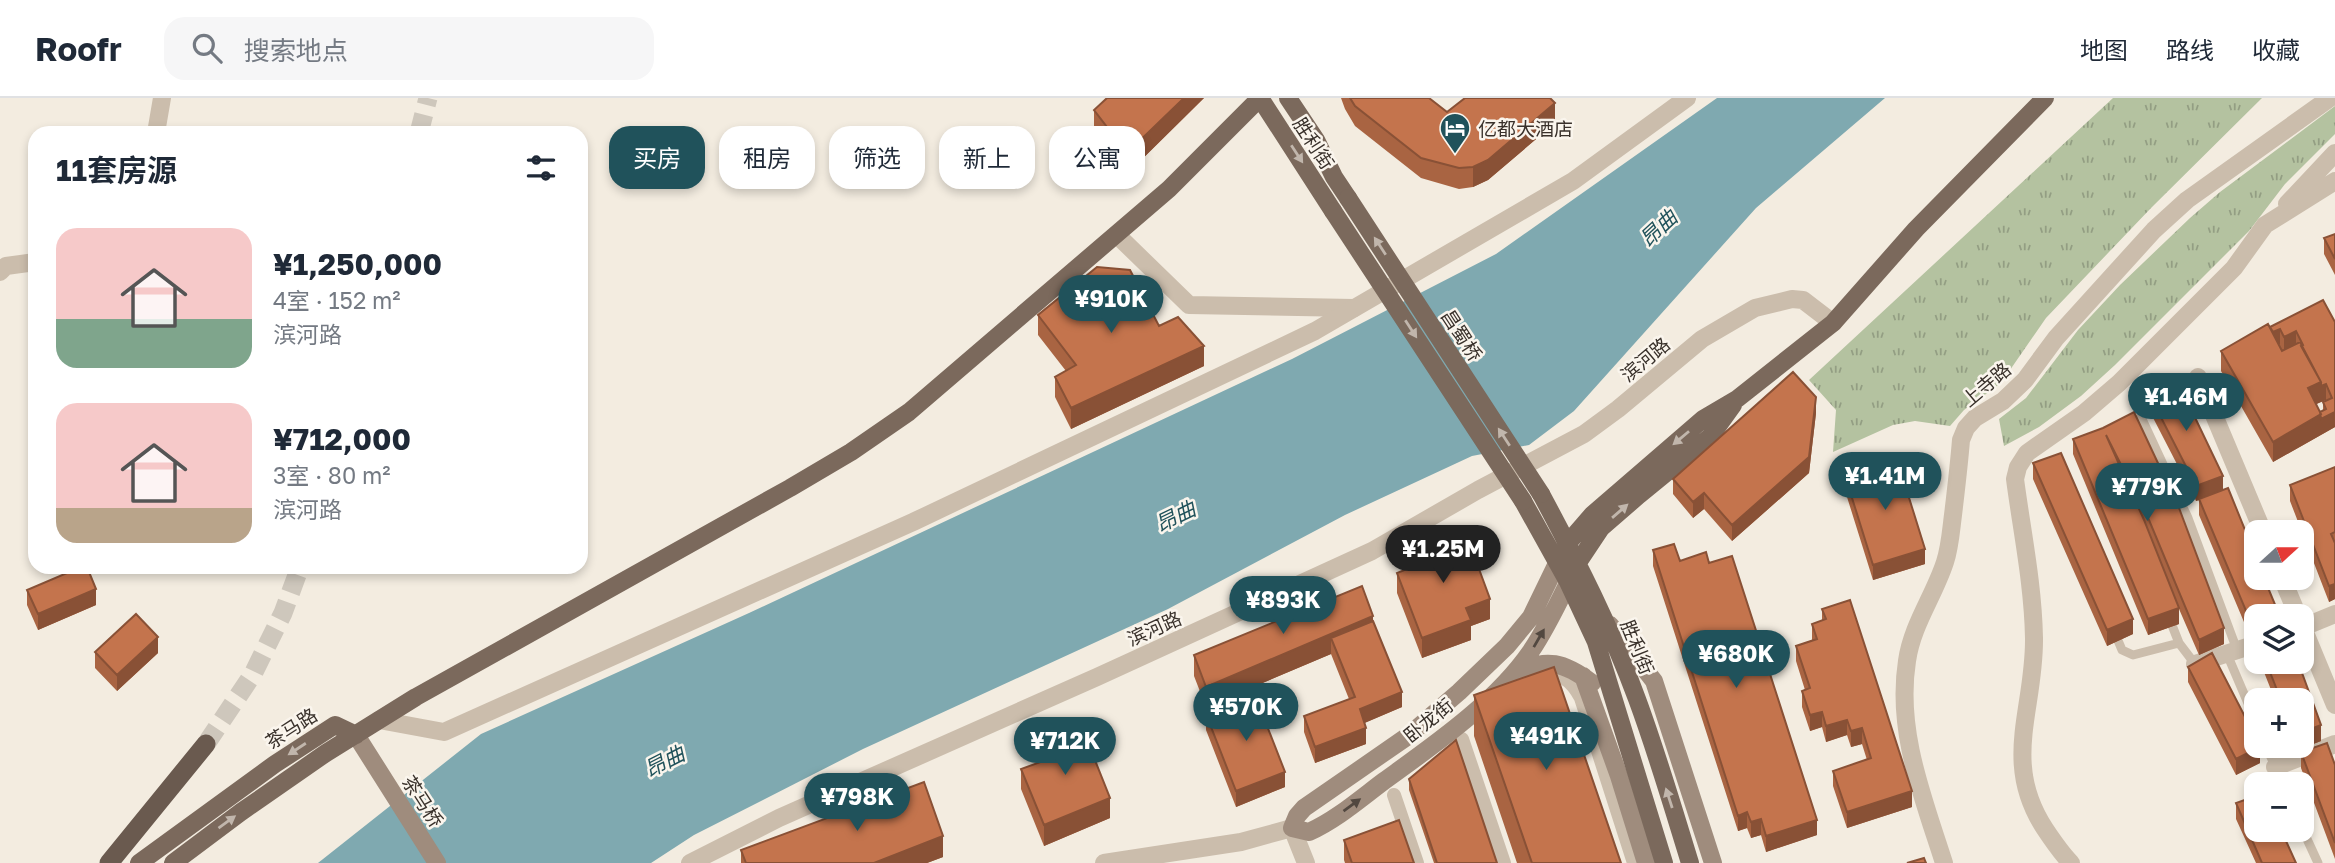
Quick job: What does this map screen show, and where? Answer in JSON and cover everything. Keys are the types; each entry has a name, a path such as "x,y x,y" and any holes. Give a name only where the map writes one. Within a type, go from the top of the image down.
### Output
{"highway":[{"path":"109,863 206,744"}],"main road":[{"name":"胜利街","path":"1260,98 1333,211"},
{"path":"173,863 241,812 379,720 481,660 790,488 851,452 909,412 1169,189 1260,98"},
{"name":"胜利街","path":"1289,98 1348,198"},
{"path":"1567,544 1592,514 1703,419 1737,400 1833,323 1916,229 2045,98"},
{"name":"昌蜀桥","path":"1348,198 1541,494"},
{"name":"昌蜀桥","path":"1333,211 1523,502"},
{"path":"1577,564 1601,528 1710,437 1737,400"},
{"name":"胜利街","path":"1541,494 1604,618 1637,699 1690,863"},
{"name":"胜利街","path":"1523,502 1568,582 1595,642 1664,863"},
{"name":"卧龙街","path":"1567,544 1531,617 1507,646 1408,736 1304,808 1292,828 1309,832 1335,817 1434,745 1509,677 1531,650 1577,564"},
{"path":"1604,618 1654,681 1713,863"},
{"path":"1509,677 1545,663 1560,665 1583,677 1611,701 1620,716"},
{"path":"1583,677 1619,776 1646,863"},
{"name":"茶马路","path":"139,863 275,764 335,725 356,735"},
{"name":"茶马桥","path":"356,735 437,863"}],"street":[{"path":"157,126 162,98"},
{"path":"379,720 443,732 913,522 1315,331 1573,181 1687,98"},
{"name":"上寺路","path":"1944,863 1908,743 1904,716 1906,675 1912,639 1947,558 1961,440 1966,428 1975,418 2003,401 2025,380 2056,338 2154,230 2187,200 2330,98"},
{"path":"2071,863 2039,820 2029,801 2024,783 2022,743 2034,640 2032,604 2015,479 2018,467 2027,453 2084,413 2119,383 2234,268 2265,225 2335,153"},
{"path":"2265,225 2335,181"},
{"path":"1117,235 1189,305 1354,308"},
{"path":"0,272 6,266 28,263"},
{"name":"滨河路","path":"690,863 779,818 1372,551 1478,490 1584,434 1702,340 1755,308 1792,299 1803,300 1833,323"},
{"path":"2198,377 2258,520"},
{"path":"2314,620 2335,614"},
{"path":"2195,664 2244,648"},
{"path":"2314,655 2335,705"},
{"path":"1535,680 1548,674 1560,675 1570,681 1581,698 1634,863"},
{"path":"1462,739 1504,863"},
{"path":"2286,772 2335,744"},
{"path":"1394,794 1418,863"},
{"path":"1292,828 1306,863"},
{"name":"卧龙街","path":"1104,863 1241,842 1292,828"}],"lane":[{"path":"2141,417 2188,517 2244,688"},
{"path":"2165,607 2179,643 2195,664"},
{"path":"2112,626 2122,650 2133,655 2179,643"},
{"path":"2308,842 2318,863"}],"green space":[{"path":"2113,98 2262,98 2151,208 2046,318 2001,383 1964,410 1950,426 1915,421 1893,425 1833,452 1836,410 1809,380"},
{"path":"2335,106 2335,134 2285,184 2249,231 2081,396 2039,427 2004,446 1999,419 2026,398 2078,330 2120,285 2220,192"}],"water":[{"name":"昂曲","path":"1717,98 1885,98 1756,208 1574,411 1529,445 1472,456 1345,515 1168,609 863,749 694,835 651,863 318,863 481,734 749,613 1292,359 1496,254"}],"building":[{"path":"1107,98 1184,98 1145,136 1145,126 1106,126 1094,110"},
{"name":"亿都大酒店","path":"1350,98 1429,98 1447,112 1465,98 1550,98 1555,103 1488,160 1473,167 1459,168 1421,158 1355,106"},
{"path":"2335,234 2335,259 2324,238"},
{"path":"1097,267 1130,270 1159,326 1178,317 1204,346 1071,408 1055,377 1076,365 1038,315"},
{"path":"2323,300 2335,322 2335,412 2321,419 2320,412 2326,409 2323,402 2332,398 2326,384 2321,386 2296,331 2284,337 2280,329 2273,332 2270,327"},
{"path":"2268,324 2282,351 2300,342 2321,382 2308,388 2321,414 2273,442 2221,351"},
{"path":"1793,372 1816,397 1809,457 1732,525 1704,493 1693,502 1673,479"},
{"path":"2177,380 2223,476 2196,486 2148,392"},
{"path":"2134,412 2179,508 2224,628 2199,640 2149,520 2106,435 2179,608 2148,619 2073,439"},
{"path":"2061,453 2133,619 2107,630 2033,463"},
{"path":"1896,456 1925,549 1873,565 1847,482 1863,477 1859,467"},
{"path":"2335,467 2335,532 2331,534 2335,543 2335,584 2329,586 2314,547 2314,520 2304,520 2290,485"},
{"path":"2228,488 2244,527 2244,590 2269,590 2275,604 2244,606 2199,499"},
{"path":"1465,531 1490,599 1466,608 1471,620 1422,638 1397,573 1417,565 1412,551"},
{"path":"1674,544 1680,561 1706,552 1709,563 1732,556 1817,820 1766,836 1761,819 1751,822 1747,812 1738,816 1653,550"},
{"path":"65,574 90,574 96,589 38,614 27,590"},
{"path":"1362,586 1373,616 1206,687 1194,655"},
{"path":"1850,600 1912,791 1847,812 1833,771 1871,758 1862,728 1851,731 1847,720 1826,726 1822,712 1810,715 1802,691 1810,688 1796,646 1817,639 1812,624 1826,619 1822,609"},
{"path":"136,614 158,637 117,675 95,652"},
{"path":"1373,621 1402,692 1360,709 1366,728 1315,747 1304,716 1355,697 1331,638"},
{"path":"2212,653 2244,715 2244,755 2236,759 2188,667"},
{"path":"1554,667 1621,863 1532,863 1474,695"},
{"path":"2271,674 2302,674 2307,688 2276,688"},
{"path":"1255,695 1285,772 1236,791 1206,714"},
{"path":"2314,706 2321,725 2314,728"},
{"path":"1081,725 1110,798 1044,825 1021,769 1046,760 1038,741"},
{"path":"1456,740 1497,863 1437,863 1409,779"},
{"path":"2327,743 2335,765 2335,843 2314,787 2314,772 2308,772 2303,758 2314,758 2314,748"},
{"path":"924,782 943,836 874,863 746,863 741,850"},
{"path":"2244,800 2244,821 2236,803"},
{"path":"1399,820 1414,863 1352,863 1344,840"},
{"path":"2253,842 2286,842 2296,863 2262,863"},
{"path":"1924,858 1926,863 1907,863"}],"tunnel":[{"path":"421,126 428,98"},
{"path":"206,744 253,674 283,613 297,574"}],"place":[{"name":"亿都大酒店","path":"1455,155"}]}
